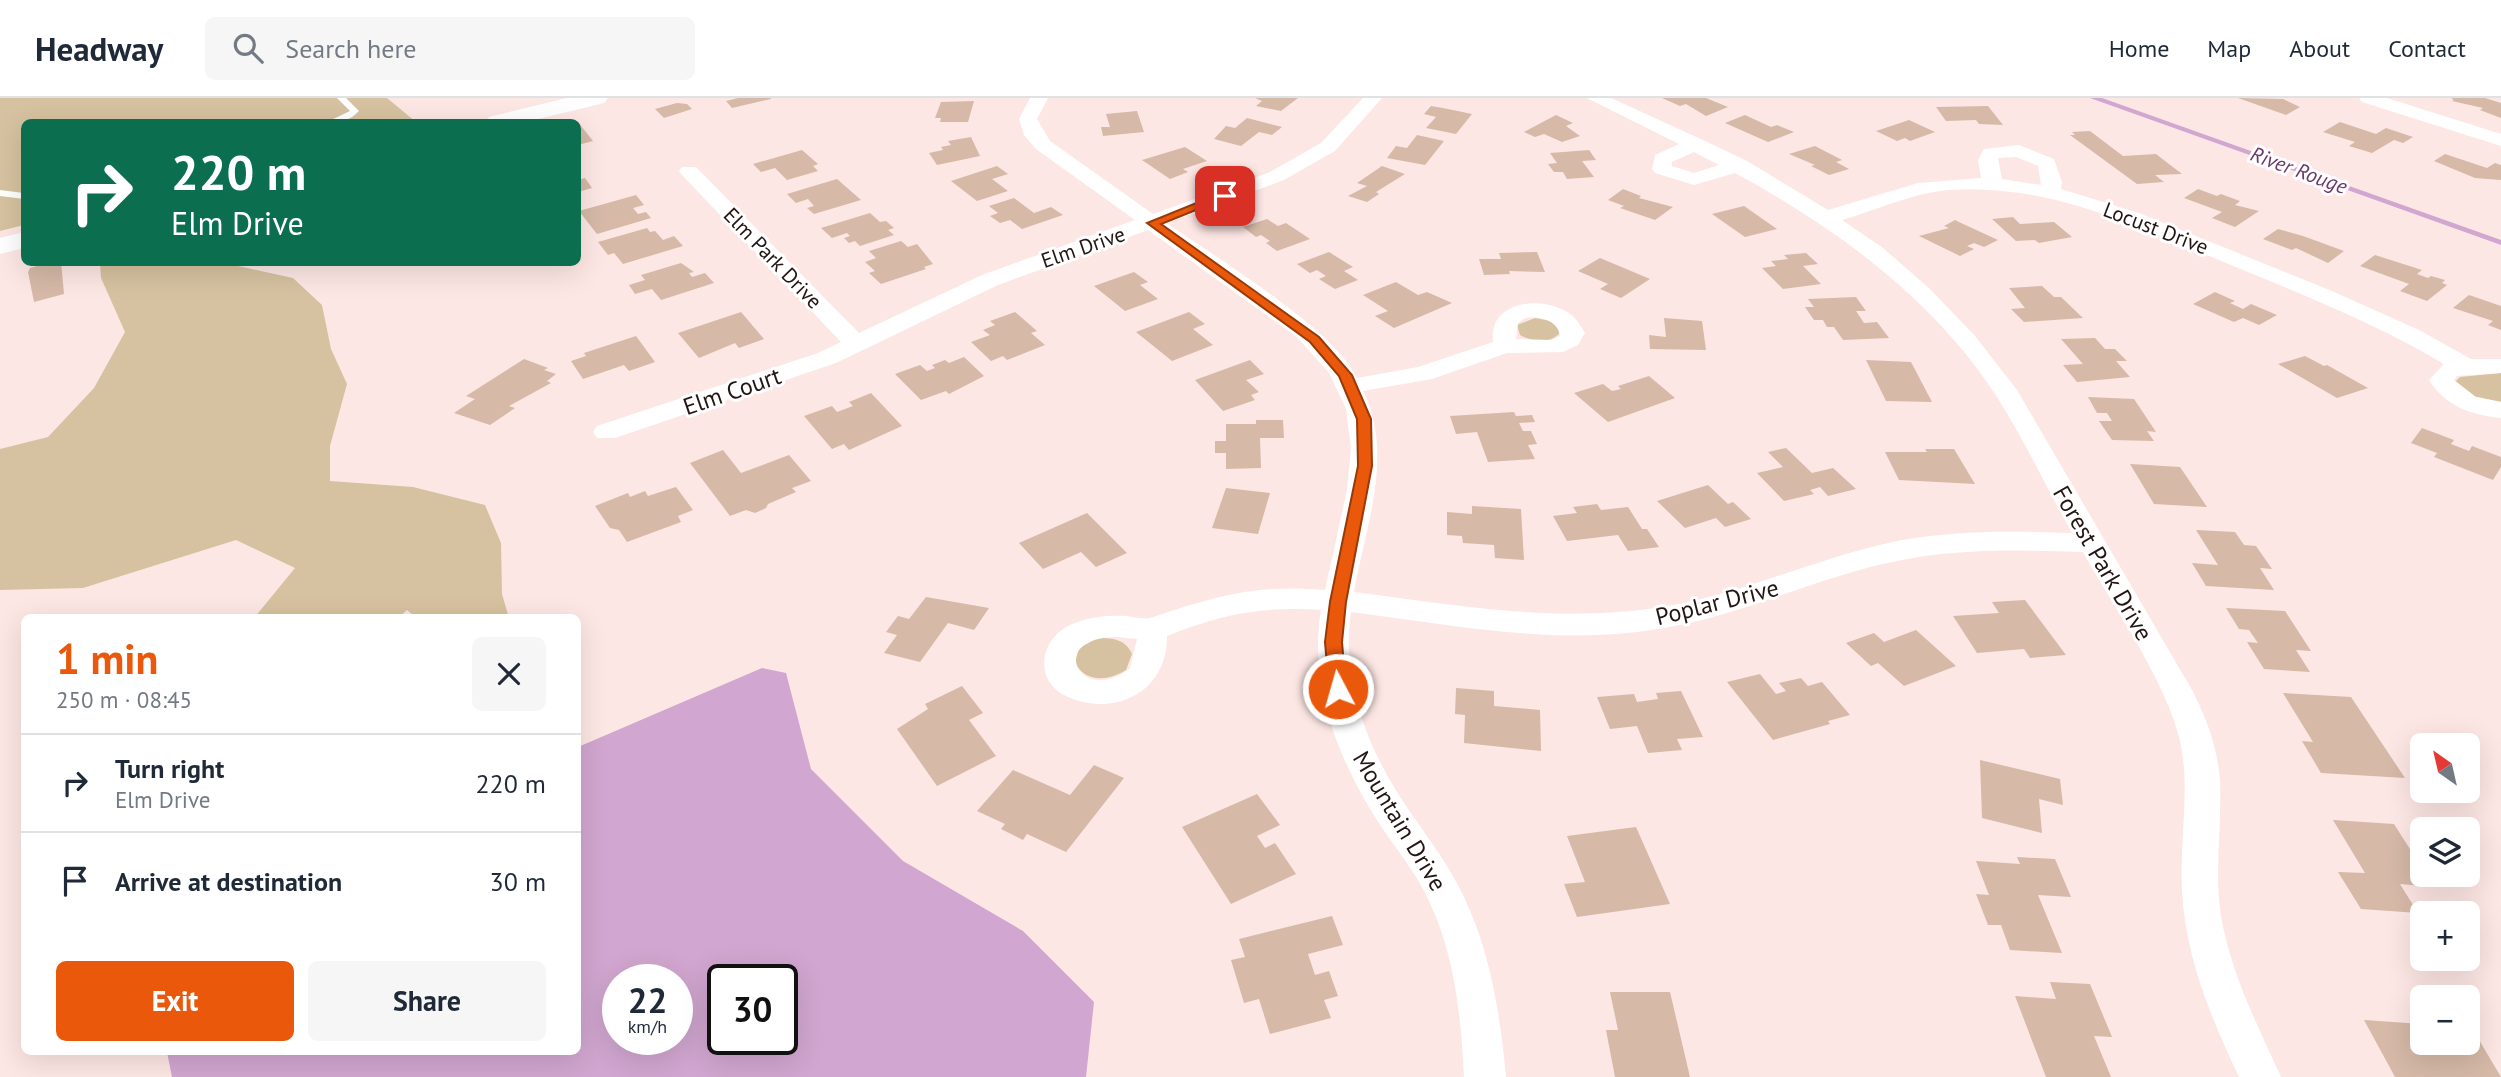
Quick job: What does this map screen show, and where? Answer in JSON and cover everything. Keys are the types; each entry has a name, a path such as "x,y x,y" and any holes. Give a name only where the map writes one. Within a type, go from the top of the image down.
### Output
{"main road":[{"path":"510,119 596,98"},
{"path":"0,246 21,241"}],"street":[{"name":"Mountain Drive","path":"1039,98 1028,119 1034,135 1043,145 1305,332 1338,365 1351,386 1364,419 1365,466 1338,602 1334,642 1343,714 1366,771 1429,867 1461,928 1481,1012 1485,1077"},
{"name":"Elm Drive","path":"856,345 990,280 1152,223 1305,162 1328,147 1373,98"},
{"name":"Forest Park Drive","path":"1596,98 1740,165 1827,217 1907,279 1978,353 2008,395 2171,684 2195,737 2205,794 2200,888 2203,924 2213,965 2234,1022 2260,1077"},
{"path":"2368,98 2501,140"},
{"path":"1696,144 1666,156 1660,164 1662,169 1694,179 1708,177 1740,165"},
{"path":"1994,184 1989,172 1988,158 1991,153 2019,151 2047,163 2052,182 2050,192"},
{"name":"Elm Park Drive","path":"689,172 856,345"},
{"name":"Locust Drive","path":"1827,217 1929,186 1994,184 2050,192 2117,212 2360,310 2421,339 2467,367"},
{"name":"Elm Court","path":"606,432 717,397 856,345"},
{"path":"1351,386 1423,373 1504,346"},
{"path":"2501,366 2467,367 2445,372 2441,380 2444,386 2466,401 2501,410"},
{"name":"Poplar Drive","path":"1152,630 1198,611 1239,602 1289,598 1527,625 1615,624 1698,612 1865,558 1929,545 2008,540 2092,543"}],"lane":[{"path":"338,119 355,111 341,98"},
{"path":"0,193 21,196"}],"shaded area":[{"path":"0,98 387,98 412,119 21,119 21,226 0,231"},
{"path":"100,266 238,266 293,278 322,305 331,349 347,384 330,446 330,481 413,487 485,505 501,543 502,594 508,614 412,614 407,610 402,614 257,614 295,568 236,540 83,588 0,590 0,449 48,437 94,388 125,332 101,278"},
{"path":"1535,318 1551,321 1560,330 1559,334 1540,341 1520,335 1517,325"},
{"path":"2501,373 2501,402 2468,395 2455,382 2460,377"},
{"path":"1098,638 1114,639 1126,645 1132,654 1126,670 1098,678 1085,674 1080,669 1075,663 1079,648"}],"water":[{"name":"River Rouge","path":"2090,98 2102,98 2501,240 2501,245"},
{"path":"762,668 786,673 811,769 903,861 1023,931 1094,1002 1086,1077 172,1077 168,1055 581,1055 581,746"}],"building":[{"path":"738,98 771,99 732,108 726,101"},
{"path":"1255,98 1298,98 1281,111 1256,106 1262,101"},
{"path":"1662,98 1706,98 1728,107 1706,116 1686,104 1680,106"},
{"path":"2238,98 2283,99 2300,107 2286,115"},
{"path":"2451,98 2485,98 2501,103 2501,118 2480,110 2483,108 2452,101 2454,100"},
{"path":"974,101 968,122 940,122 941,118 935,118 941,102"},
{"path":"677,103 687,104 692,109 664,118 655,109"},
{"path":"1431,106 1472,114 1456,134 1426,128 1436,117 1424,114"},
{"path":"1988,106 2003,125 1979,124 1976,120 1946,121 1936,107"},
{"path":"1137,111 1144,132 1103,136 1101,127 1110,127 1106,114"},
{"path":"1556,115 1573,123 1566,126 1580,136 1562,142 1544,134 1535,137 1524,132"},
{"path":"1745,115 1771,127 1777,125 1794,132 1768,142 1725,123"},
{"path":"1247,118 1282,127 1272,135 1259,132 1241,146 1214,139 1226,126 1235,128"},
{"path":"1909,120 1935,132 1910,141 1905,138 1897,141 1876,131"},
{"path":"2340,122 2376,134 2386,128 2413,137 2403,143 2394,140 2372,153 2349,146 2355,142 2323,132"},
{"path":"581,126 593,141 581,144"},
{"path":"2090,131 2123,156 2156,154 2182,174 2155,175 2164,182 2137,184 2070,135 2075,135 2072,132"},
{"path":"1417,135 1444,141 1425,165 1387,158 1396,146 1407,148"},
{"path":"971,137 980,156 937,165 929,153 951,145 948,141"},
{"path":"1815,146 1842,160 1836,162 1849,169 1829,175 1811,166 1815,165 1789,154"},
{"path":"1185,147 1207,161 1183,169 1188,172 1170,179 1142,160"},
{"path":"802,150 818,164 813,166 818,171 787,180 775,168 761,172 753,164"},
{"path":"1589,150 1596,160 1582,161 1594,177 1567,179 1563,172 1554,172 1548,164 1557,163 1550,153"},
{"path":"2445,154 2487,168 2495,163 2501,165 2501,180 2475,178 2434,161"},
{"path":"997,166 1008,174 992,179 1008,191 977,201 951,181"},
{"path":"1382,166 1405,174 1376,192 1379,194 1367,202 1348,196 1367,186 1357,183"},
{"path":"585,178 592,188 581,191 581,179"},
{"path":"837,179 861,200 814,214 807,208 814,206 808,199 796,203 787,194"},
{"path":"1623,189 1641,196 1639,198 1673,207 1655,220 1620,208 1624,206 1608,200"},
{"path":"2198,189 2217,196 2221,194 2240,201 2235,205 2259,211 2235,227 2212,218 2222,212 2184,198"},
{"path":"636,195 644,205 633,208 638,214 646,212 651,218 597,234 581,210"},
{"path":"1014,198 1034,213 1051,207 1063,215 1022,229 1010,220 1000,223 990,216 998,213 989,206"},
{"path":"1744,206 1777,229 1745,237 1712,214"},
{"path":"870,213 880,222 886,221 894,228 888,230 894,235 860,246 855,241 849,243 844,238 850,236 847,233 832,238 821,228"},
{"path":"2013,217 2020,224 2054,222 2072,237 2039,243 2035,240 2016,241 1992,219"},
{"path":"1267,219 1278,226 1286,223 1310,239 1277,251 1266,243 1270,241 1261,235 1256,237 1243,227"},
{"path":"1955,220 1998,240 1984,247 1974,243 1967,246 1974,249 1960,256 1919,236 1949,228 1944,226"},
{"path":"647,228 650,232 655,231 663,240 674,236 683,246 623,264 614,253 608,255 598,242"},
{"path":"2278,229 2344,251 2328,263 2296,248 2292,250 2263,239"},
{"path":"901,241 908,247 917,244 933,264 924,267 926,269 881,284 869,273 875,271 865,262 876,258 869,251"},
{"path":"1329,252 1353,267 1344,271 1358,280 1335,289 1319,279 1326,276 1317,270 1310,273 1297,264"},
{"path":"1537,252 1545,272 1509,271 1510,274 1484,275 1479,259 1501,259 1499,253"},
{"path":"1806,253 1818,264 1803,266 1821,284 1783,289 1762,268 1776,266 1771,261 1788,259 1784,255"},
{"path":"2375,255 2422,270 2417,274 2445,280 2442,283 2447,285 2427,301 2400,291 2409,284 2360,266"},
{"path":"1600,258 1650,279 1621,298 1600,289 1608,284 1578,271"},
{"path":"681,263 694,272 689,273 692,277 705,273 714,283 661,300 652,289 635,294 629,285 645,280 641,275"},
{"path":"61,266 64,294 34,302 28,272 30,268"},
{"path":"1134,272 1148,282 1140,285 1158,299 1125,311 1094,286"},
{"path":"1396,282 1418,295 1427,292 1452,303 1394,328 1375,316 1388,311 1363,295"},
{"path":"2042,286 2054,297 2061,297 2083,318 2024,322 2011,309 2025,308 2009,288"},
{"path":"2215,292 2235,301 2230,303 2243,309 2251,304 2277,315 2259,325 2243,318 2234,322 2193,304"},
{"path":"2469,295 2501,306 2501,330 2488,325 2493,321 2453,308"},
{"path":"1856,297 1866,311 1856,311 1864,323 1877,322 1889,338 1843,340 1834,327 1827,327 1823,320 1814,320 1805,307 1814,307 1808,299"},
{"path":"741,312 764,339 739,348 735,343 699,358 678,333"},
{"path":"1015,312 1037,331 1031,333 1045,345 1007,360 1003,356 991,361 971,342 990,335 983,330 995,325 990,321"},
{"path":"1189,312 1205,324 1193,329 1213,345 1172,361 1136,332"},
{"path":"1664,318 1702,321 1706,350 1650,349 1649,335 1666,337"},
{"path":"636,336 655,362 629,371 624,365 583,379 571,361 586,356 584,353"},
{"path":"2095,338 2105,349 2115,349 2127,361 2116,361 2130,377 2077,382 2063,365 2083,364 2061,339"},
{"path":"2305,356 2368,388 2337,398 2278,364"},
{"path":"964,357 984,376 949,394 946,391 921,400 895,374 920,365 927,371 935,368 932,365 945,360 949,363"},
{"path":"524,359 556,374 547,381 551,383 509,406 515,408 490,425 454,413 475,399 466,396"},
{"path":"1250,360 1264,374 1246,380 1259,392 1251,395 1255,400 1223,411 1195,380"},
{"path":"1866,360 1911,362 1932,402 1886,401"},
{"path":"1649,376 1675,398 1608,422 1574,393 1603,384 1612,391 1621,389 1618,386"},
{"path":"871,393 902,426 849,450 844,444 832,449 804,416 832,406 837,412 853,406 849,402"},
{"path":"2088,397 2134,399 2156,432 2147,431 2154,441 2112,440 2099,421 2112,421 2107,413 2097,413"},
{"path":"1514,412 1516,416 1532,415 1535,422 1519,423 1523,431 1531,431 1537,444 1528,445 1535,459 1488,462 1477,432 1456,434 1450,416"},
{"path":"1256,420 1283,420 1284,438 1260,438 1261,468 1226,469 1226,453 1215,453 1215,441 1226,441 1226,424 1256,424"},
{"path":"2422,428 2454,440 2451,444 2469,451 2472,446 2501,457 2501,467 2493,480 2434,457 2437,453 2411,443"},
{"path":"1786,448 1812,473 1833,468 1856,489 1828,496 1820,487 1810,490 1814,494 1784,501 1757,473 1783,467 1768,452"},
{"path":"1925,449 1954,449 1975,484 1899,480 1885,452 1927,452"},
{"path":"723,450 741,473 789,455 811,481 792,488 796,492 755,513 746,510 730,516 690,463"},
{"path":"2130,464 2180,467 2207,507 2154,504"},
{"path":"1708,485 1728,504 1733,502 1751,519 1725,527 1716,518 1685,528 1657,501"},
{"path":"676,487 693,510 678,516 681,522 627,542 619,530 610,528 595,506 628,493 630,497 645,491 648,496"},
{"path":"1226,488 1270,493 1258,534 1212,528"},
{"path":"1597,504 1601,510 1628,507 1642,529 1647,529 1659,547 1628,551 1618,535 1567,541 1553,516 1577,513 1573,507"},
{"path":"1472,506 1521,509 1524,560 1495,558 1494,545 1463,543 1462,536 1447,535 1447,512 1472,514"},
{"path":"1087,513 1127,553 1096,567 1081,552 1043,569 1019,543"},
{"path":"2196,530 2235,532 2244,545 2256,546 2272,569 2260,568 2274,590 2206,586 2192,563 2218,565"},
{"path":"926,597 989,608 974,630 948,623 920,662 884,653 897,635 886,632 898,616 909,619"},
{"path":"2025,600 2066,655 2030,658 2024,649 1977,653 1953,616 1999,613 1992,602"},
{"path":"2226,608 2285,611 2311,651 2296,650 2310,672 2264,669 2247,642 2258,643 2249,630 2239,629"},
{"path":"1916,630 1956,666 1904,686 1878,663 1871,666 1846,643 1874,633 1884,642"},
{"path":"1760,674 1776,694 1786,691 1779,683 1801,678 1808,686 1822,682 1850,715 1828,721 1830,724 1773,740 1727,682"},
{"path":"962,686 983,713 969,720 996,756 937,786 897,729 928,709 925,704"},
{"path":"1456,688 1494,691 1494,706 1540,710 1541,751 1464,743 1465,715 1455,714"},
{"path":"1681,691 1703,737 1677,739 1682,750 1648,753 1637,726 1610,729 1597,697 1634,694 1637,702 1658,699 1656,693"},
{"path":"2283,693 2351,697 2405,778 2321,773 2302,741 2313,742"},
{"path":"1980,760 2060,779 2063,805 2039,799 2042,833 1982,818"},
{"path":"1094,765 1124,778 1066,852 1027,834 1023,840 1001,829 1005,824 977,811 1013,770 1070,795"},
{"path":"1257,794 1280,825 1257,836 1265,848 1275,843 1296,874 1231,904 1182,827"},
{"path":"2333,820 2394,824 2410,849 2410,885 2400,884 2411,901 2410,912 2361,909 2338,872 2365,873"},
{"path":"1636,827 1670,904 1577,917 1564,884 1585,882 1567,836"},
{"path":"2017,857 2055,859 2071,897 2038,895 2062,953 2010,950 2001,925 1988,925 1976,894 1989,895 1976,861 2020,864"},
{"path":"1332,916 1343,945 1308,954 1315,975 1329,971 1338,996 1324,1000 1331,1018 1270,1034 1259,999 1244,1003 1231,960 1245,957 1239,939"},
{"path":"2050,982 2090,984 2112,1037 2094,1036 2111,1077 2046,1077 2015,996 2056,999"},
{"path":"1610,992 1670,992 1690,1077 1615,1077 1606,1030 1618,1030"},
{"path":"2364,1020 2410,1023 2410,1055 2480,1055 2480,1042 2501,1077 2395,1077"}],"route":[{"path":"1225,196 1152,223 1296,324 1325,349 1345,375 1359,402 1364,419 1365,466 1338,602 1334,642 1338,689"}]}
